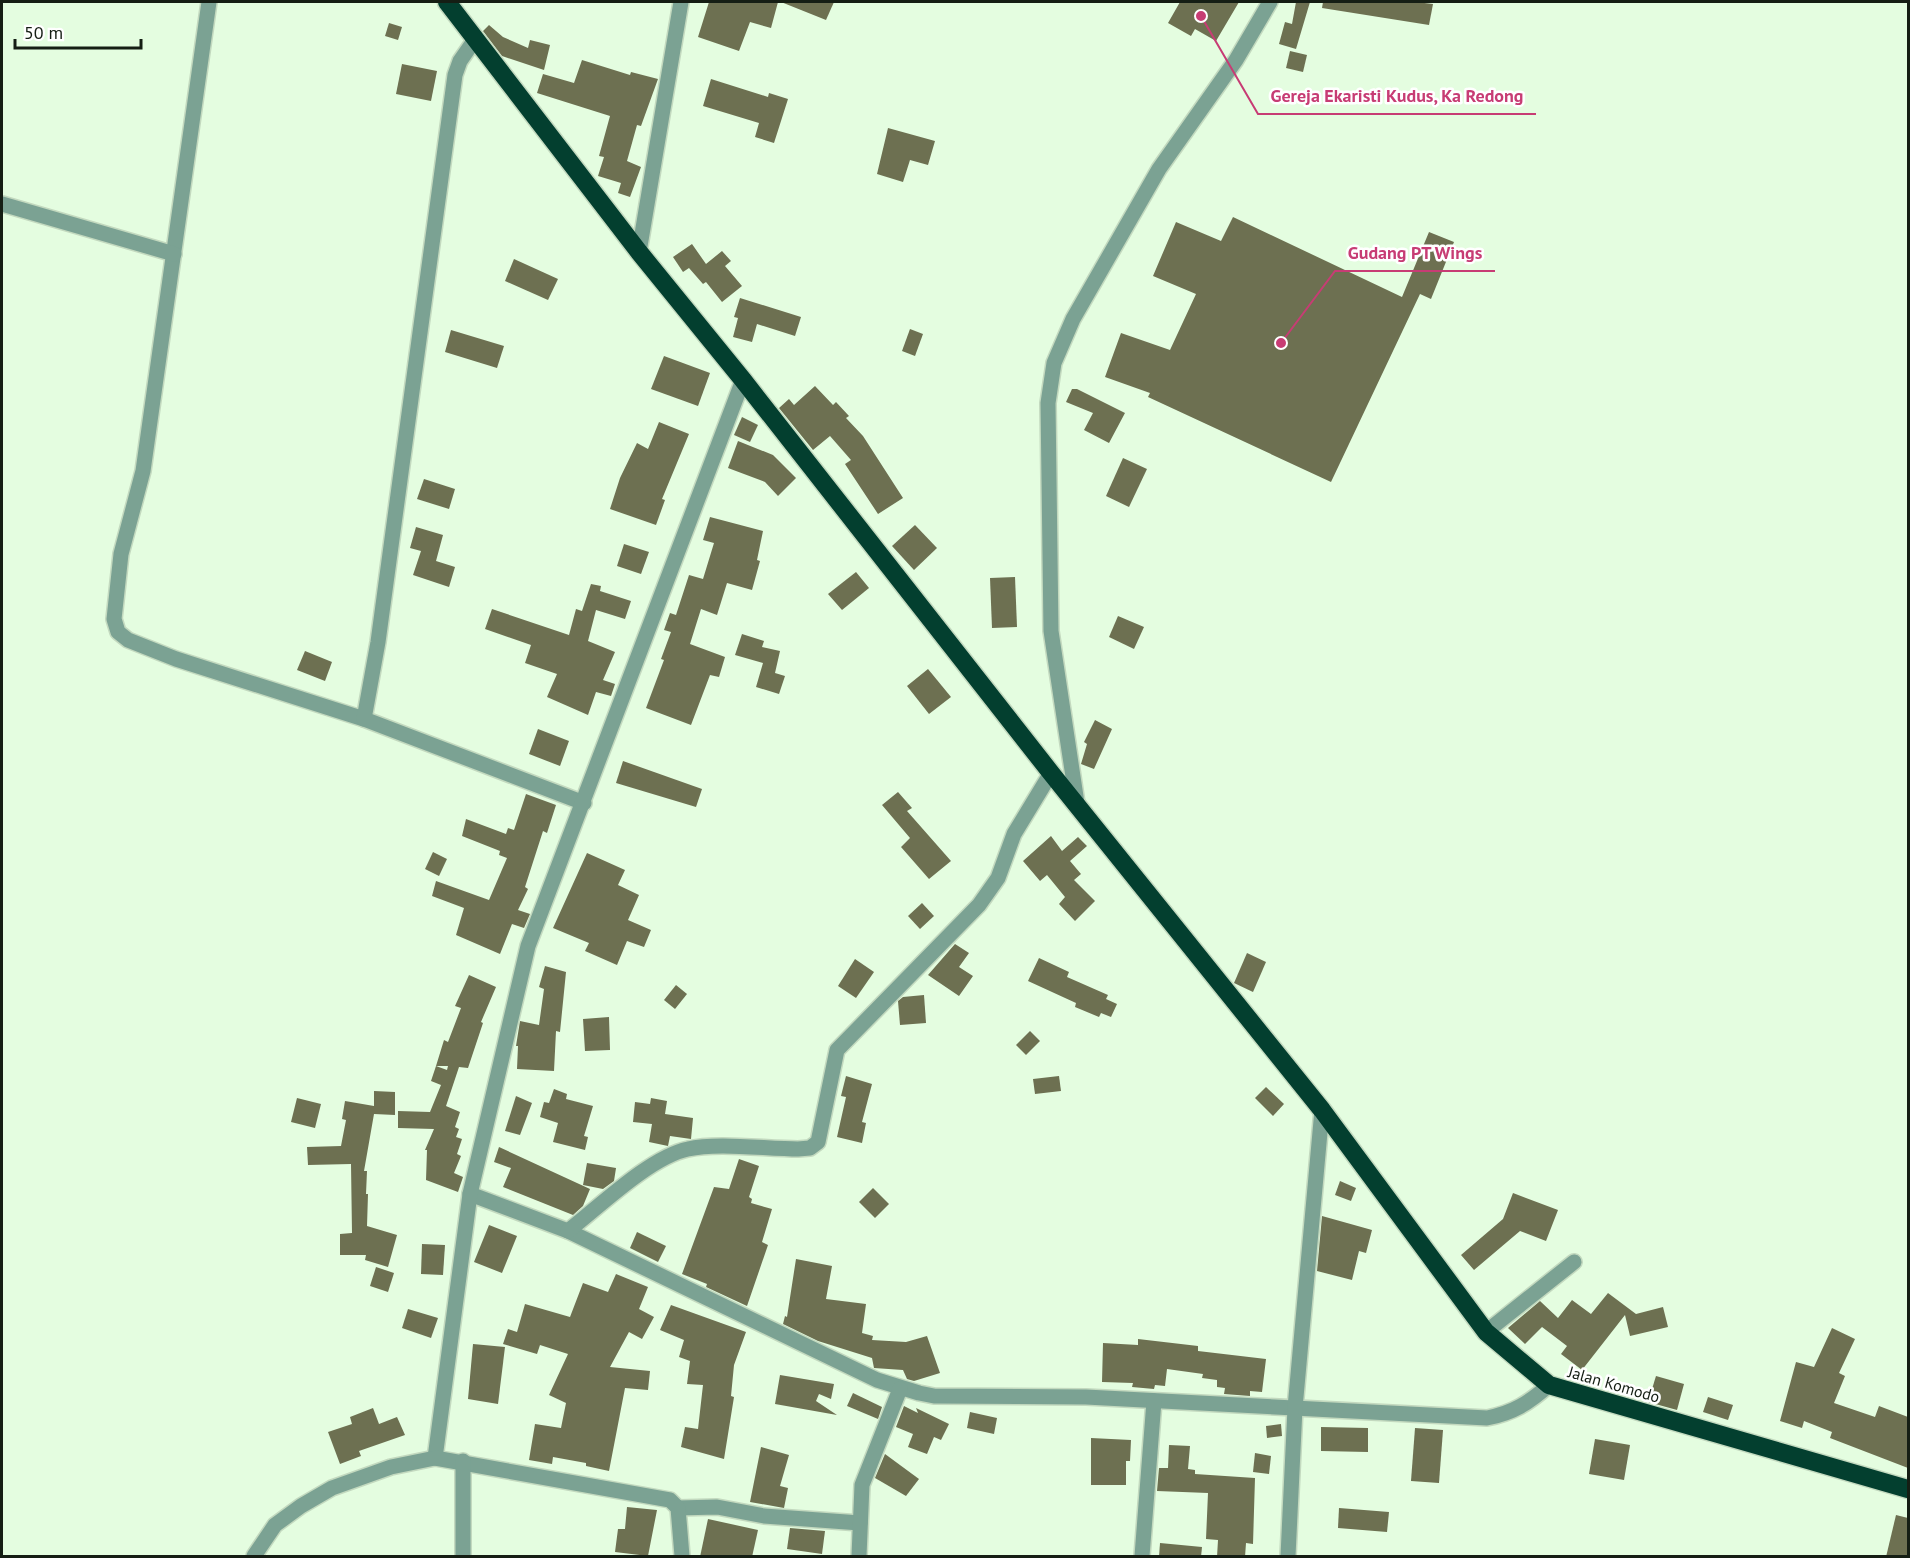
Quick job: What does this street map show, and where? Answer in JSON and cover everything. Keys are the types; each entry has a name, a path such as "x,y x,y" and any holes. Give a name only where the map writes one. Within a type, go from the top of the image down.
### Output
{"highway":[{"name":"Jalan Komodo","path":"447,2 639,252 743,380 1051,773 1322,1110 1486,1332 1549,1385 1908,1488"}],"street":[{"path":"209,2 142,471 121,554 114,619 118,633 128,640 176,659 364,719 584,803"},
{"path":"639,252 681,2"},
{"path":"1077,803 1051,631 1048,404 1054,363 1073,319 1159,169 1236,60 1270,2"},
{"path":"364,719 378,642 455,75 460,61 476,38"},
{"path":"2,204 174,254"},
{"path":"435,1458 470,1194 528,946 743,380"},
{"path":"568,1231 659,1160 677,1152 699,1148 798,1149 810,1148 818,1142 837,1050 979,905 998,878 1014,834 1051,773"},
{"path":"1288,1557 1295,1408 1322,1110"},
{"path":"470,1194 568,1231 787,1338 900,1389 934,1396 1086,1397 1487,1418 1515,1411 1530,1402 1549,1385"},
{"path":"1486,1332 1574,1262"},
{"path":"859,1557 862,1485 900,1389"},
{"path":"1142,1557 1154,1401"},
{"path":"254,1557 275,1525 332,1488 391,1467 435,1458 463,1461 670,1500 678,1508 682,1557"},
{"path":"463,1461 463,1557"},
{"path":"678,1508 717,1507 764,1516 860,1523"}],"building":[{"path":"709,2 778,2 771,28 750,22 739,51 698,37"},
{"path":"781,2 834,2 826,20"},
{"path":"1180,2 1239,2 1216,41 1195,29 1191,36 1168,23"},
{"path":"1296,2 1310,2 1296,49 1279,44 1285,22 1292,24"},
{"path":"1323,2 1433,4 1429,25 1322,8"},
{"path":"389,23 402,27 398,40 385,36"},
{"path":"489,25 503,37 528,48 530,40 550,45 544,70 502,56 483,31"},
{"path":"1290,51 1307,55 1303,72 1286,68"},
{"path":"582,60 630,75 631,72 658,79 641,126 637,125 627,161 641,167 630,197 618,193 621,183 598,176 604,157 599,156 610,116 537,93 543,74 574,83"},
{"path":"402,64 437,71 431,101 396,94"},
{"path":"711,79 768,97 769,93 788,99 774,143 755,137 759,123 703,106"},
{"path":"888,128 935,141 928,165 910,160 903,182 877,174"},
{"path":"1233,217 1402,297 1429,232 1454,242 1431,299 1420,294 1331,482 1148,397 1150,393 1105,377 1121,333 1170,350 1196,294 1153,276 1176,222 1221,241"},
{"path":"692,244 706,264 722,251 731,261 725,266 742,286 722,302 706,282 703,284 689,268 683,272 673,257"},
{"path":"514,259 558,279 548,300 505,281"},
{"path":"740,298 801,317 795,336 757,324 752,342 733,337 738,318 734,317"},
{"path":"910,329 923,334 915,356 902,351"},
{"path":"451,330 504,346 497,368 445,352"},
{"path":"664,356 710,373 698,406 651,389"},
{"path":"815,386 833,405 836,402 849,416 846,418 863,436 903,498 878,514 845,464 851,460 830,436 813,450 779,408 789,399 794,405"},
{"path":"1072,389 1077,389 1125,413 1109,443 1084,430 1093,413 1066,402"},
{"path":"742,417 758,425 750,442 734,435"},
{"path":"659,422 689,434 662,499 665,500 656,525 610,509 620,478 637,443 648,449"},
{"path":"738,441 773,455 796,478 778,496 765,482 728,468"},
{"path":"1123,458 1147,469 1129,507 1106,496"},
{"path":"424,479 455,489 449,509 417,499"},
{"path":"710,517 763,531 757,560 760,561 752,590 727,583 717,615 701,609 690,644 725,657 719,677 710,675 691,725 646,708 664,660 661,659 671,632 664,630 670,613 676,615 689,575 703,579 714,543 703,540"},
{"path":"915,525 937,548 914,570 892,546"},
{"path":"416,527 443,535 436,561 455,567 449,587 413,575 421,551 410,548"},
{"path":"624,544 649,552 641,574 617,566"},
{"path":"856,572 869,588 842,610 828,594"},
{"path":"1015,577 1017,627 992,628 990,578"},
{"path":"591,584 601,586 600,591 631,601 625,619 596,610 588,641 615,652 603,680 615,684 611,696 596,692 588,715 547,697 557,674 525,663 531,645 485,629 492,609 569,635 576,609 582,611"},
{"path":"1118,616 1144,627 1134,649 1109,637"},
{"path":"742,634 764,641 762,647 780,651 775,673 785,676 779,694 756,687 763,663 735,655"},
{"path":"305,651 332,662 325,681 297,670"},
{"path":"928,669 951,697 929,714 907,686"},
{"path":"1095,720 1112,729 1094,769 1081,764 1087,744 1084,742"},
{"path":"538,729 569,741 560,766 529,754"},
{"path":"623,761 702,789 696,807 616,783"},
{"path":"898,792 912,808 907,811 951,861 929,879 901,847 910,838 882,805"},
{"path":"526,794 556,805 547,833 543,831 525,887 528,889 518,910 530,914 524,928 512,924 500,954 456,935 464,908 432,896 436,881 489,900 507,858 499,855 500,851 462,836 466,819 506,834 508,828 514,830"},
{"path":"1051,836 1062,851 1078,837 1087,846 1070,861 1081,874 1074,880 1095,901 1075,921 1059,904 1065,897 1047,875 1040,881 1023,861"},
{"path":"433,852 447,859 439,876 425,869"},
{"path":"587,853 625,870 618,885 639,895 628,920 651,930 644,947 627,941 617,965 585,951 589,943 553,928"},
{"path":"922,903 934,916 920,929 908,916"},
{"path":"955,944 969,953 959,967 973,976 959,996 928,975"},
{"path":"1247,953 1266,962 1253,992 1234,983"},
{"path":"1039,958 1069,972 1067,977 1108,995 1106,999 1117,1004 1111,1017 1101,1013 1099,1017 1075,1007 1076,1003 1028,981"},
{"path":"855,959 874,972 856,998 838,986"},
{"path":"545,966 566,972 560,1032 556,1031 554,1071 517,1069 518,1046 516,1046 520,1021 539,1025 544,989 539,987"},
{"path":"469,975 496,987 481,1022 483,1023 468,1068 459,1067 446,1106 460,1112 455,1127 459,1129 456,1137 462,1139 457,1154 461,1156 454,1173 463,1177 458,1192 426,1180 427,1150 425,1150 434,1129 398,1128 398,1111 430,1112 441,1085 431,1081 444,1040 448,1042 461,1008 455,1006","holes":["436,1066 448,1066 447,1070"]},
{"path":"676,985 687,994 675,1009 664,1000"},
{"path":"924,995 926,1023 900,1025 898,1001 903,997"},
{"path":"609,1017 610,1050 585,1051 583,1019"},
{"path":"1030,1031 1040,1041 1026,1055 1016,1045"},
{"path":"846,1076 872,1084 862,1122 866,1123 862,1143 837,1137 846,1097 841,1096"},
{"path":"1059,1076 1061,1091 1035,1094 1033,1079"},
{"path":"1266,1087 1284,1104 1273,1116 1255,1098"},
{"path":"554,1089 567,1094 566,1099 593,1106 584,1136 588,1137 585,1150 553,1142 558,1123 540,1117 544,1102 549,1103"},
{"path":"374,1091 395,1092 395,1115 374,1114 364,1171 367,1171 367,1226 397,1235 388,1267 365,1260 366,1255 340,1255 340,1234 352,1233 351,1164 308,1165 307,1147 341,1146 346,1120 342,1119 345,1101 374,1106"},
{"path":"516,1096 532,1103 520,1135 505,1131"},
{"path":"297,1098 321,1104 315,1128 291,1122"},
{"path":"651,1098 667,1101 665,1114 693,1118 691,1139 670,1136 668,1146 649,1142 652,1124 633,1122 635,1102 650,1104"},
{"path":"499,1147 590,1189 583,1206 573,1215 503,1187 511,1168 494,1162"},
{"path":"739,1159 759,1166 749,1197 752,1199 751,1203 772,1209 762,1242 768,1245 747,1306 706,1287 707,1284 682,1274 714,1187 729,1189"},
{"path":"587,1163 616,1168 614,1181 603,1189 583,1185"},
{"path":"1340,1181 1356,1188 1351,1201 1335,1195"},
{"path":"873,1188 889,1204 875,1218 859,1202"},
{"path":"1513,1193 1558,1210 1546,1241 1520,1231 1474,1270 1461,1255 1503,1219"},
{"path":"1322,1216 1372,1230 1366,1253 1359,1251 1352,1280 1317,1271"},
{"path":"489,1225 517,1236 502,1273 474,1262"},
{"path":"637,1232 666,1246 658,1262 630,1248"},
{"path":"422,1244 445,1245 443,1275 421,1274"},
{"path":"796,1259 832,1266 826,1299 866,1304 862,1333 873,1336 872,1340 906,1342 927,1336 940,1373 914,1381 907,1379 903,1370 874,1368 872,1358 818,1341 783,1324 785,1316 787,1317"},
{"path":"376,1267 394,1273 388,1292 370,1286"},
{"path":"616,1274 648,1287 639,1309 654,1317 642,1339 629,1332 610,1367 650,1371 648,1390 625,1388 609,1471 586,1466 586,1463 553,1457 552,1464 529,1460 535,1424 561,1428 566,1403 549,1395 568,1354 540,1345 537,1354 503,1344 508,1329 517,1332 525,1304 570,1317 583,1283 608,1292"},
{"path":"1608,1293 1636,1314 1663,1307 1668,1327 1630,1336 1625,1315 1582,1370 1561,1354 1567,1346 1542,1327 1525,1344 1508,1328 1540,1301 1558,1318 1572,1300 1591,1314"},
{"path":"671,1305 746,1332 734,1365 731,1396 734,1397 724,1459 681,1447 685,1427 698,1429 703,1385 687,1384 690,1361 679,1357 684,1340 660,1330"},
{"path":"408,1309 438,1318 431,1338 402,1328"},
{"path":"1832,1328 1855,1339 1839,1373 1845,1376 1834,1403 1875,1417 1879,1406 1908,1417 1908,1468 1830,1438 1832,1432 1804,1421 1802,1428 1780,1421 1796,1362 1814,1367"},
{"path":"1138,1339 1198,1346 1198,1351 1266,1359 1262,1392 1250,1391 1250,1396 1224,1394 1225,1388 1217,1387 1217,1380 1202,1378 1203,1374 1167,1369 1165,1386 1155,1385 1154,1389 1132,1387 1133,1383 1102,1382 1103,1343 1138,1345"},
{"path":"473,1344 505,1347 498,1404 468,1399"},
{"path":"780,1375 834,1384 831,1399 819,1394 816,1401 837,1415 775,1404"},
{"path":"1656,1376 1684,1384 1677,1410 1648,1402"},
{"path":"853,1393 882,1407 878,1419 847,1406"},
{"path":"1708,1397 1733,1405 1728,1420 1703,1412"},
{"path":"904,1406 918,1413 916,1408 949,1424 941,1440 934,1437 927,1454 908,1447 913,1434 896,1427"},
{"path":"373,1408 379,1424 397,1417 405,1435 359,1451 361,1456 340,1464 328,1432 352,1424 350,1417"},
{"path":"970,1412 997,1418 994,1434 967,1428"},
{"path":"1281,1424 1282,1436 1267,1438 1266,1426"},
{"path":"1321,1427 1368,1428 1368,1452 1321,1451"},
{"path":"1415,1428 1443,1430 1439,1483 1411,1481"},
{"path":"1091,1438 1131,1440 1130,1461 1126,1461 1126,1485 1091,1485"},
{"path":"1595,1439 1630,1445 1624,1480 1589,1474"},
{"path":"1169,1445 1190,1446 1188,1469 1195,1470 1195,1474 1255,1478 1253,1544 1246,1543 1245,1557 1217,1557 1218,1540 1206,1539 1208,1493 1157,1491 1159,1468 1168,1468"},
{"path":"761,1447 789,1455 780,1486 788,1488 784,1508 750,1502"},
{"path":"1255,1453 1271,1456 1269,1474 1253,1472"},
{"path":"885,1454 919,1479 906,1496 875,1478"},
{"path":"627,1507 657,1510 648,1556 615,1552 618,1529 625,1529"},
{"path":"1339,1508 1389,1512 1387,1532 1338,1528"},
{"path":"1896,1515 1908,1518 1908,1557 1886,1557"},
{"path":"708,1519 758,1530 752,1557 700,1557"},
{"path":"790,1528 825,1531 822,1554 787,1549"},
{"path":"1160,1543 1202,1547 1201,1557 1159,1557"}],"place":[{"name":"Gereja Ekaristi Kudus, Ka Redong","path":"1201,16"},
{"name":"Gudang PT Wings","path":"1281,343"}]}
